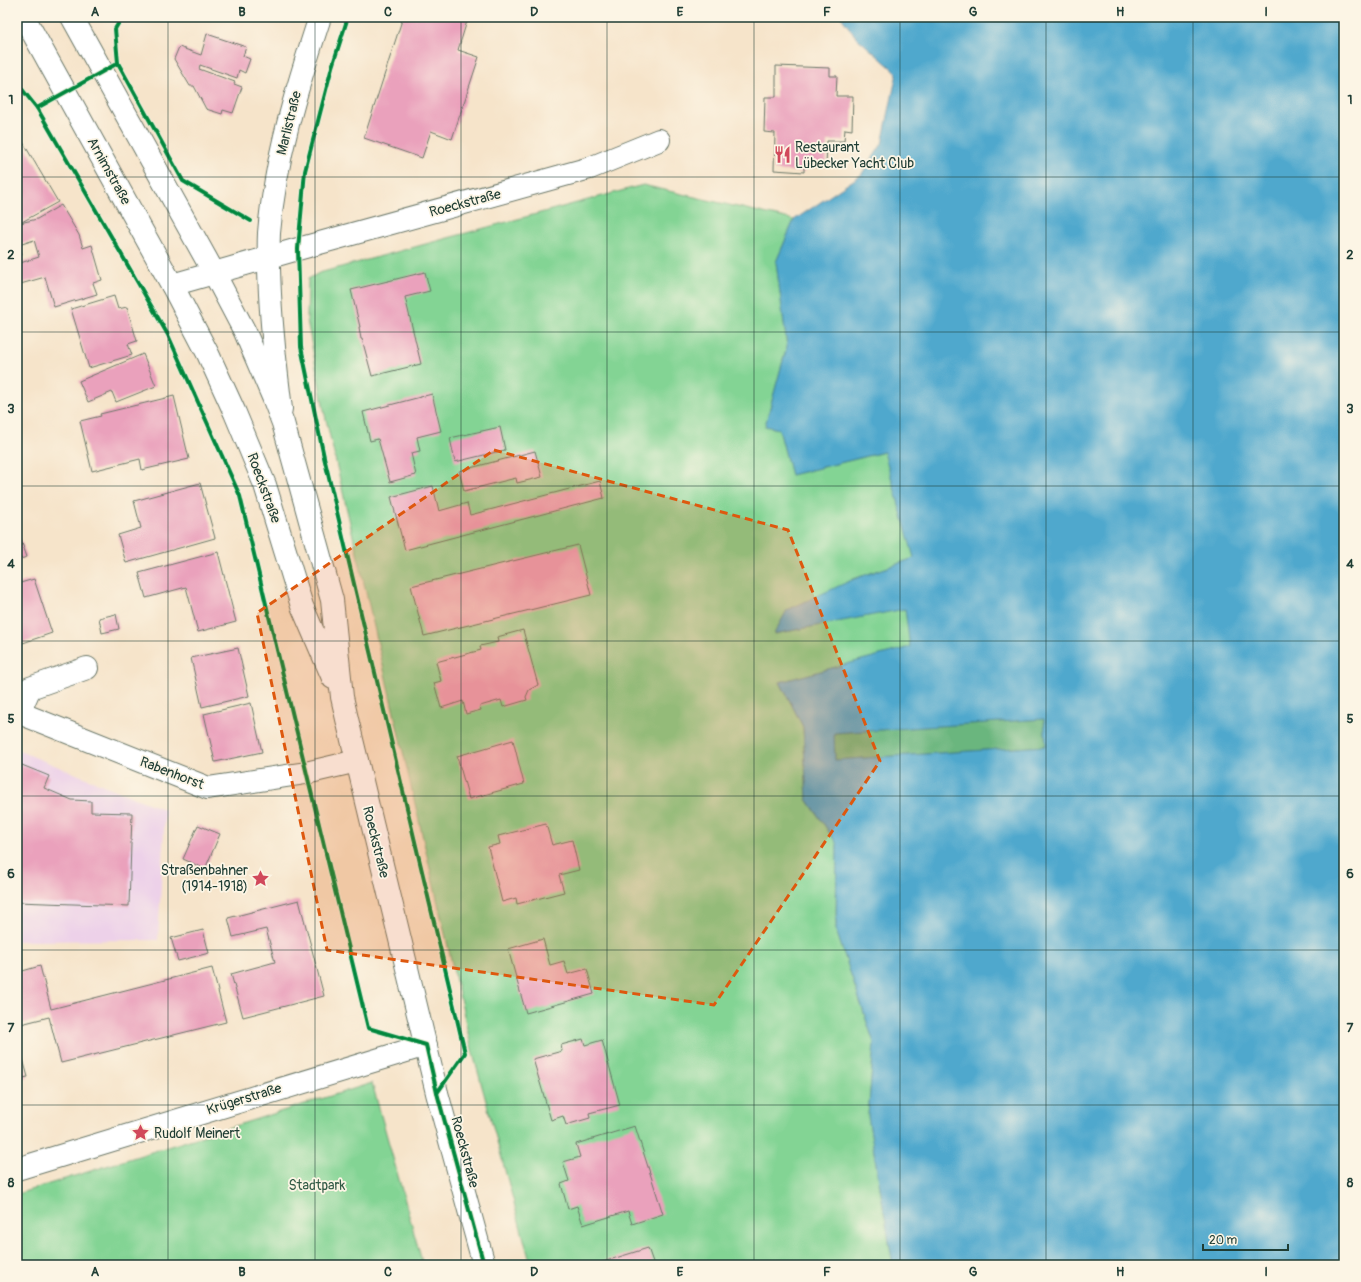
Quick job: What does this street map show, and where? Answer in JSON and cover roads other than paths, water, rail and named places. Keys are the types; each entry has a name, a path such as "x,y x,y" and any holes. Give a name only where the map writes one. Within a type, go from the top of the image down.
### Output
{"main road":[{"path":"72,17 214,273"},
{"name":"Marlistraße","path":"270,232 280,158 302,72 320,17"},
{"name":"Arnimstraße","path":"27,21 172,285"},
{"name":"Roeckstraße","path":"268,258 590,168 659,140"},
{"name":"Roeckstraße","path":"270,232 268,258 275,359 283,423"},
{"path":"172,285 268,258"},
{"name":"Roeckstraße","path":"214,273 246,332 283,423 332,600 342,697 437,1094 484,1265"},
{"name":"Roeckstraße","path":"172,285 208,354 235,412 265,485 302,606 342,697"},
{"path":"18,713 30,688 87,668"},
{"name":"Rabenhorst","path":"18,713 208,788 306,773 357,760"},
{"name":"Krügerstraße","path":"17,1169 426,1044"}],"water":[{"path":"841,17 1344,17 1344,1265 893,1265 868,1116 874,1043 836,930 837,844 807,799 803,727 780,682 910,647 905,609 774,634 787,610 854,579 914,558 884,452 791,475 779,429 765,426 787,346 776,262 794,220 861,175 882,144 897,73 856,37","holes":["1044,719 1046,746 835,760 834,733"]}],"place":[{"name":"Restaurant Lübecker Yacht Club","path":"782,155"},
{"name":"Straßenbahner (1914-1918)","path":"261,878"},
{"name":"Rudolf Meinert","path":"141,1133"}],"park label":[{"name":"Stadtpark","path":"317,1185"}]}
